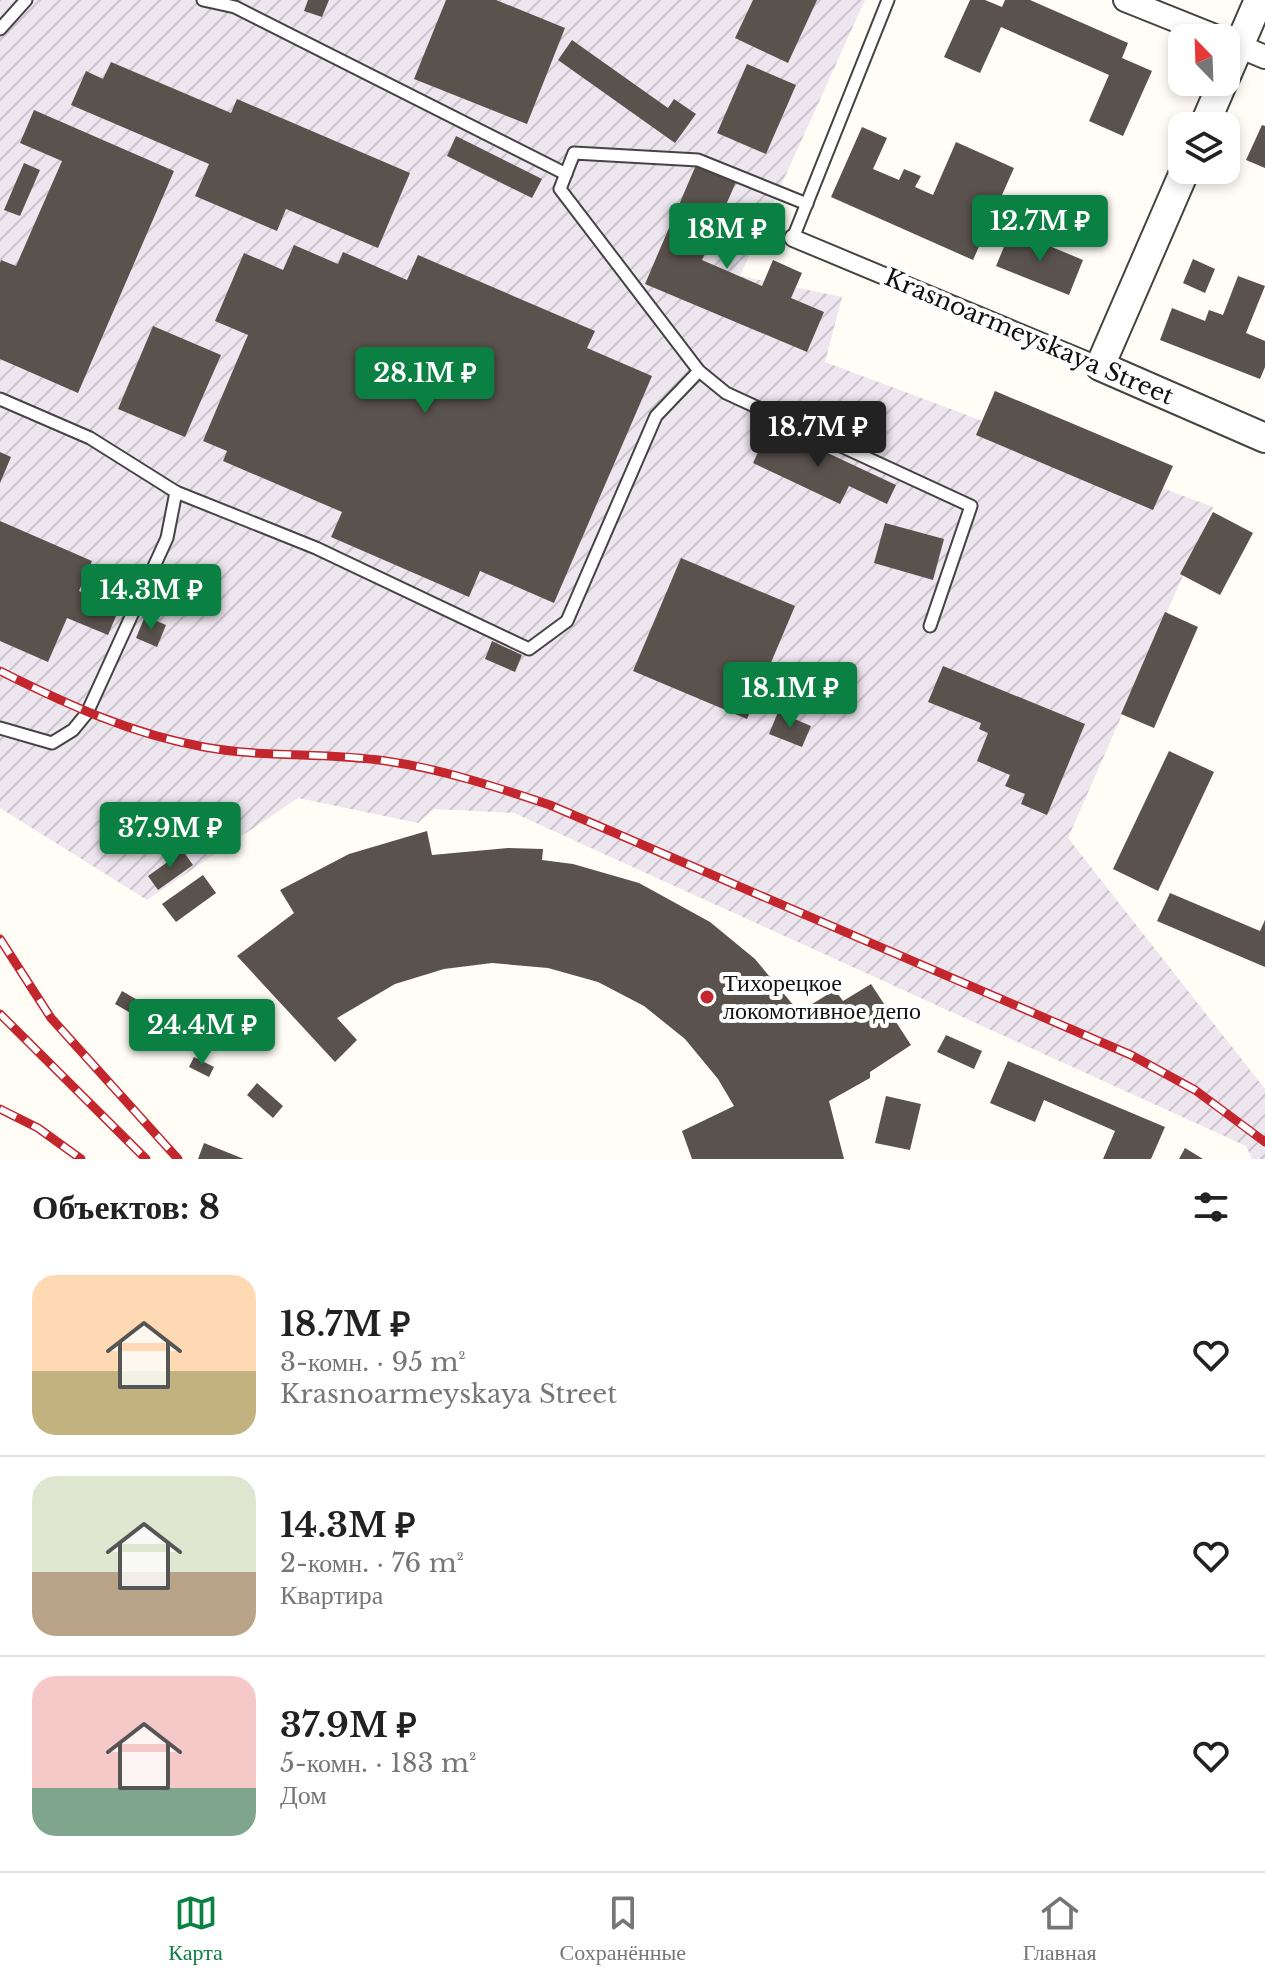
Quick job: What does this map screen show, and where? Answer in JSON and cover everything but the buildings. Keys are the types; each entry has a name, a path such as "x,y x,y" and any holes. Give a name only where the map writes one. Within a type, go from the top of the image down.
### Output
{"street":[{"path":"1125,0 1185,24"},
{"path":"1240,39 1259,0"},
{"path":"1100,366 1179,184"},
{"name":"Krasnoarmeyskaya Street","path":"793,238 1265,438"}],"lane":[{"path":"0,29 26,0"},
{"path":"203,0 235,7 566,174"},
{"path":"793,238 888,0"},
{"path":"807,204 698,160 574,153 560,189 699,371 726,393 971,506 930,626"},
{"path":"0,399 90,438 176,492 316,548 529,649 567,621 656,416 699,371"},
{"path":"0,728 52,743 73,730 87,713 167,538 176,492"}],"shaded area":[{"path":"0,0 865,0 740,276 842,297 825,362 1213,507 1068,838 1265,1089 1265,1159 1252,1159 1246,1146 514,813 433,809 418,823 298,798 147,900 0,808"}],"railway":[{"path":"0,671 99,716 177,741 227,750 363,758 407,764 469,779 550,805 1131,1055 1195,1090 1265,1142"},
{"path":"0,939 51,1018 178,1159"},
{"path":"0,1014 146,1159"},
{"path":"0,1109 38,1128 81,1159"}],"place":[{"name":"Тихорецкое локомотивное депо","path":"707,997"}]}
